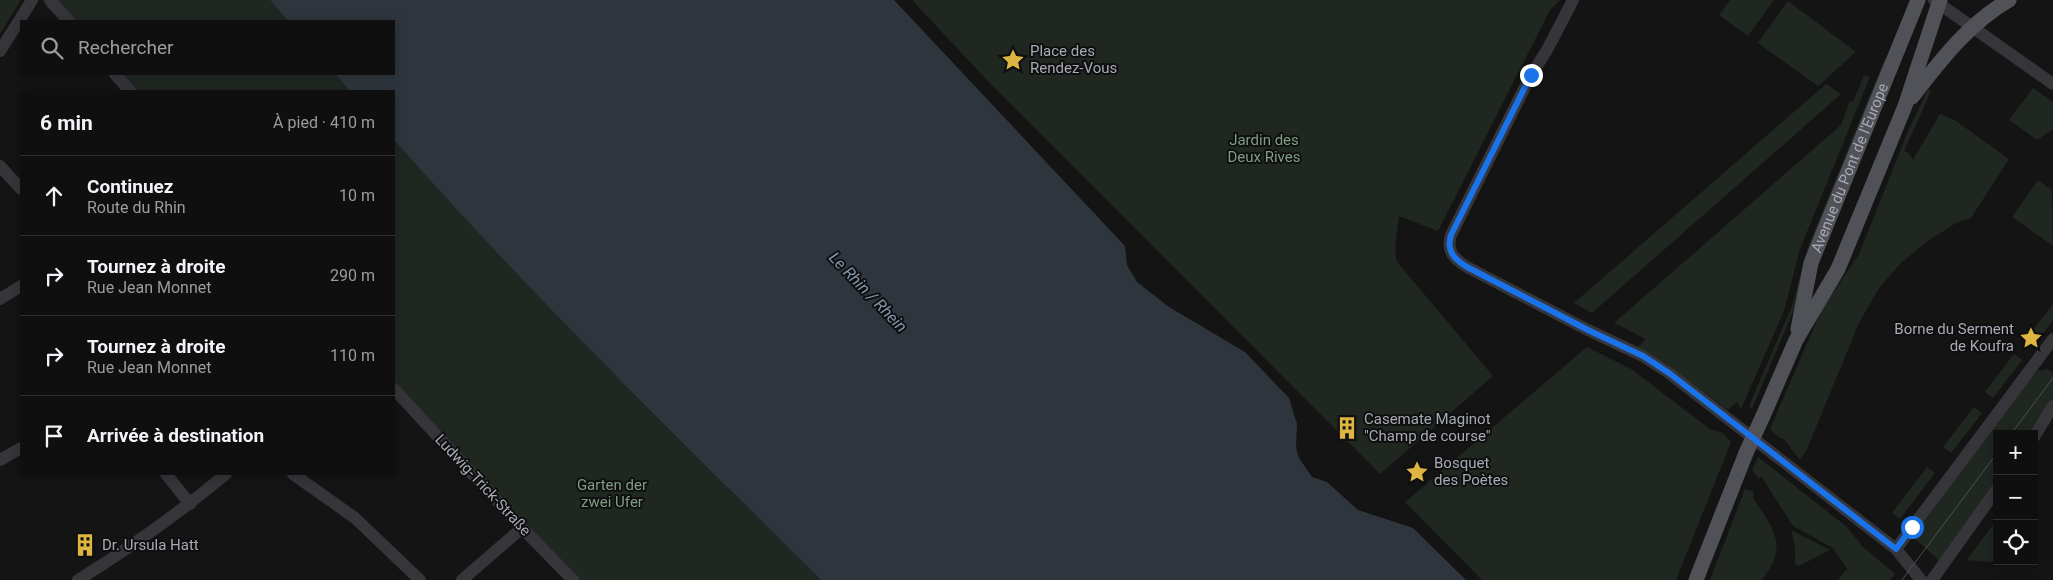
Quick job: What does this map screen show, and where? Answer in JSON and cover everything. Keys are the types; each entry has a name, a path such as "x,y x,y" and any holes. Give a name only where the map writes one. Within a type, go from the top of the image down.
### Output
{"main road":[{"path":"1917,5 1955,0"},
{"path":"1905,106 1948,52 1972,27 1984,16 2009,0"},
{"path":"1905,106 1938,1"},
{"name":"Avenue du Pont de l'Europe","path":"1796,340 1811,263 1917,5"},
{"name":"Avenue du Pont de l'Europe","path":"1696,580 1746,452 1796,340 1838,270 1905,106"}],"street":[{"path":"0,51 32,0"},
{"path":"50,0 68,20"},
{"path":"1573,0 1547,50 1531,75 1451,235 1448,244 1453,257 1467,267 1588,330 1643,356 1669,373 1896,549 1921,580"},
{"path":"1938,1 2053,84"},
{"path":"116,75 129,90"},
{"path":"0,166 20,188"},
{"path":"0,299 20,287"},
{"path":"1896,549 2053,339"},
{"name":"Ludwig-Trick-Straße","path":"395,390 522,528 573,580"},
{"path":"2038,431 2053,407"},
{"path":"0,460 20,449"},
{"path":"167,475 190,504"},
{"path":"78,580 125,551 190,504 225,475"},
{"path":"294,475 356,518 420,580"},
{"path":"1932,580 1993,495"},
{"path":"462,580 522,528"}],"green space":[{"path":"0,0 21,0 0,34"},
{"path":"44,0 270,0 287,20 59,20 46,6"},
{"name":"Jardin des Deux Rives","path":"912,0 1560,0 1550,10 1438,231 1399,216 1395,247 1398,263 1493,376 1380,474 984,77"},
{"path":"1730,0 1774,0 1748,36 1719,15"},
{"path":"1788,1 1856,52 1818,86 1758,43"},
{"path":"1885,58 1887,59 1795,307 1752,409 1749,406 1792,306 1808,247"},
{"path":"108,75 336,75 349,90 122,90"},
{"path":"1864,75 1870,77 1800,249 1784,311 1741,409 1737,402 1728,410 1664,362 1638,347 1646,339 1614,323 1841,125 1850,101 1853,102"},
{"path":"1826,84 1841,94 1592,313 1574,303"},
{"path":"2033,88 2053,102 2053,129 2037,140 2009,120"},
{"path":"1928,89 1931,91 1904,151 1909,153 1913,160 1940,114 1956,121 2009,159 1971,218 1956,223 1928,241 1901,263 1879,288 1859,323 1807,449 1800,460 1784,439 1778,437 1779,433 1777,436 1770,429 1822,309 1859,254 1908,131"},
{"name":"Garten der zwei Ufer","path":"395,141 550,308 821,580 574,580 395,391"},
{"path":"2038,180 2052,190 2053,246 2012,217"},
{"path":"2053,304 2053,320 2040,338 2032,331"},
{"path":"1587,347 1631,369 1710,429 1723,433 1731,442 1676,580 1482,580 1405,502"},
{"path":"2014,354 2022,360 1993,398 1985,392"},
{"path":"2048,369 2053,373 2053,399 2034,430 1993,430 1993,489 1941,562 1913,537 2035,371"},
{"path":"1974,407 1982,413 1951,453 1943,447"},
{"path":"1758,457 1847,527 1862,546 1895,574 1890,580 1838,580 1847,569 1833,548 1793,526 1761,476 1759,479 1752,470"},
{"path":"1927,467 1935,473 1900,519 1892,513"},
{"path":"1745,489 1754,492 1753,498 1767,519 1776,538 1775,557 1762,580 1710,580"},
{"path":"1993,524 1993,562 1967,560"},
{"path":"1791,530 1830,550 1799,566 1795,565 1795,546"}],"water":[{"name":"Le Rhin / Rhein","path":"270,0 894,0 1125,246 1127,265 1137,282 1169,307 1245,352 1289,398 1297,424 1296,448 1299,458 1312,477 1327,482 1358,510 1413,528 1466,580 821,580 550,308 395,141 395,90 349,90 336,75 395,75 395,20 287,20"}],"tram line":[{"path":"2014,430 2053,378"},
{"path":"1902,580 1993,458"}],"place":[{"name":"Place des Rendez-Vous","path":"1013,60"},
{"name":"Borne du Serment de Koufra","path":"2031,338"},
{"name":"Casemate Maginot \"Champ de course\"","path":"1347,428"},
{"name":"Bosquet des Poètes","path":"1417,472"},
{"name":"Dr. Ursula Hatt","path":"85,545"}],"route":[{"path":"1531,75 1451,235 1448,244 1453,257 1467,267 1546,306 1588,330 1643,356 1669,373 1770,454 1896,549 1912,527"}]}
